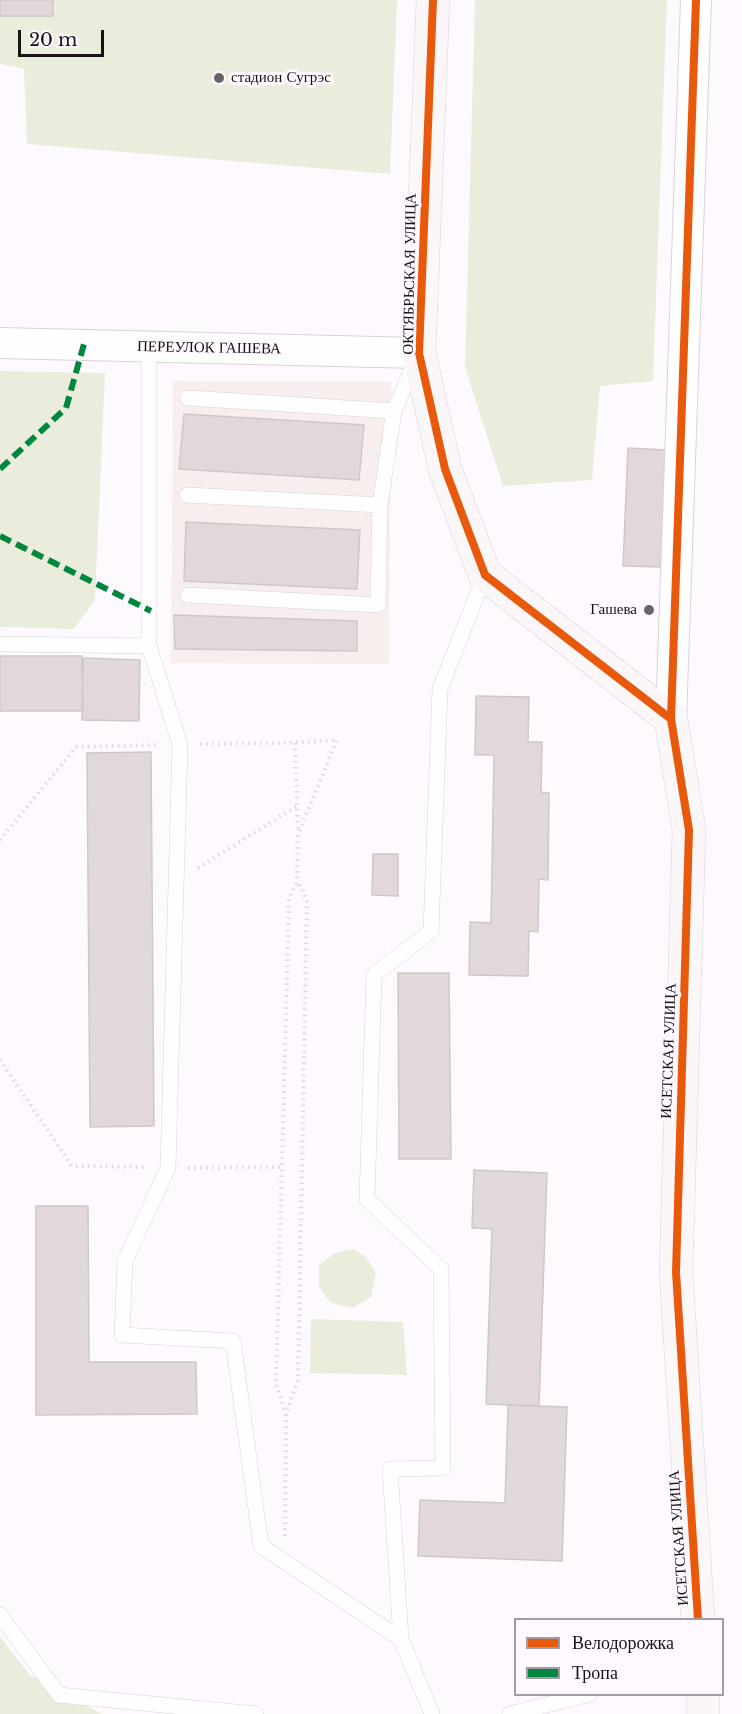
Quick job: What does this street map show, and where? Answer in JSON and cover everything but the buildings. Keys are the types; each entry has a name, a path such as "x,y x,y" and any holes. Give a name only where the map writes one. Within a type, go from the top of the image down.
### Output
{"street":[{"name":"ОКТЯБРЬСКАЯ УЛИЦА","path":"433,0 418,353 445,469 485,575"},
{"path":"671,719 696,0"},
{"name":"ПЕРЕУЛОК ГАШЕВА","path":"0,343 418,353"},
{"path":"485,575 671,719"},
{"name":"ИСЕТСКАЯ УЛИЦА","path":"671,719 689,830 676,1272 698,1618"},
{"path":"703,1696 704,1714"}],"lane":[{"path":"149,346 149,646 180,745 177,881 168,1168 125,1261 122,1335 233,1341 261,1546 401,1639"},
{"path":"188,595 378,605 380,506 394,411 418,353"},
{"path":"188,398 394,411"},
{"path":"187,495 380,506"},
{"path":"432,1714 401,1639 390,1469 443,1468 441,1269 367,1199 374,975 431,931 440,689 485,575"},
{"path":"0,644 149,646"},
{"path":"0,1615 59,1695 256,1714"},
{"path":"510,1714 586,1696"}],"path":[{"path":"0,840 76,747 337,741 298,834"},
{"path":"286,1414 276,1385 289,899 297,881 295,743"},
{"path":"177,881 297,806"},
{"path":"285,1538 286,1414 298,1380 307,900 297,881"},
{"path":"0,1060 72,1166 282,1167"}],"shaded area":[{"path":"173,381 391,382 389,664 171,663"}],"green space":[{"path":"53,0 397,0 390,174 27,144 24,69 0,64 0,16 53,16"},
{"path":"475,0 667,0 653,381 600,386 592,480 503,486 465,367"},
{"path":"0,371 105,373 95,600 74,629 0,627"},
{"path":"353,1249 366,1257 376,1272 371,1297 352,1308 331,1303 319,1287 319,1265 335,1253"},
{"path":"311,1319 403,1322 407,1375 310,1373"},
{"path":"0,1637 30,1675 102,1714 0,1714"}],"marked path":[{"path":"0,469 66,408 84,344"},
{"path":"0,536 151,611"}],"cycle path":[{"path":"433,0 419,353 445,469 485,575 671,719 689,830 676,1272 698,1618"},
{"path":"671,719 696,0"}],"place":[{"name":"стадион Сугрэс","path":"219,78"},
{"name":"Гашева","path":"649,610"}]}
